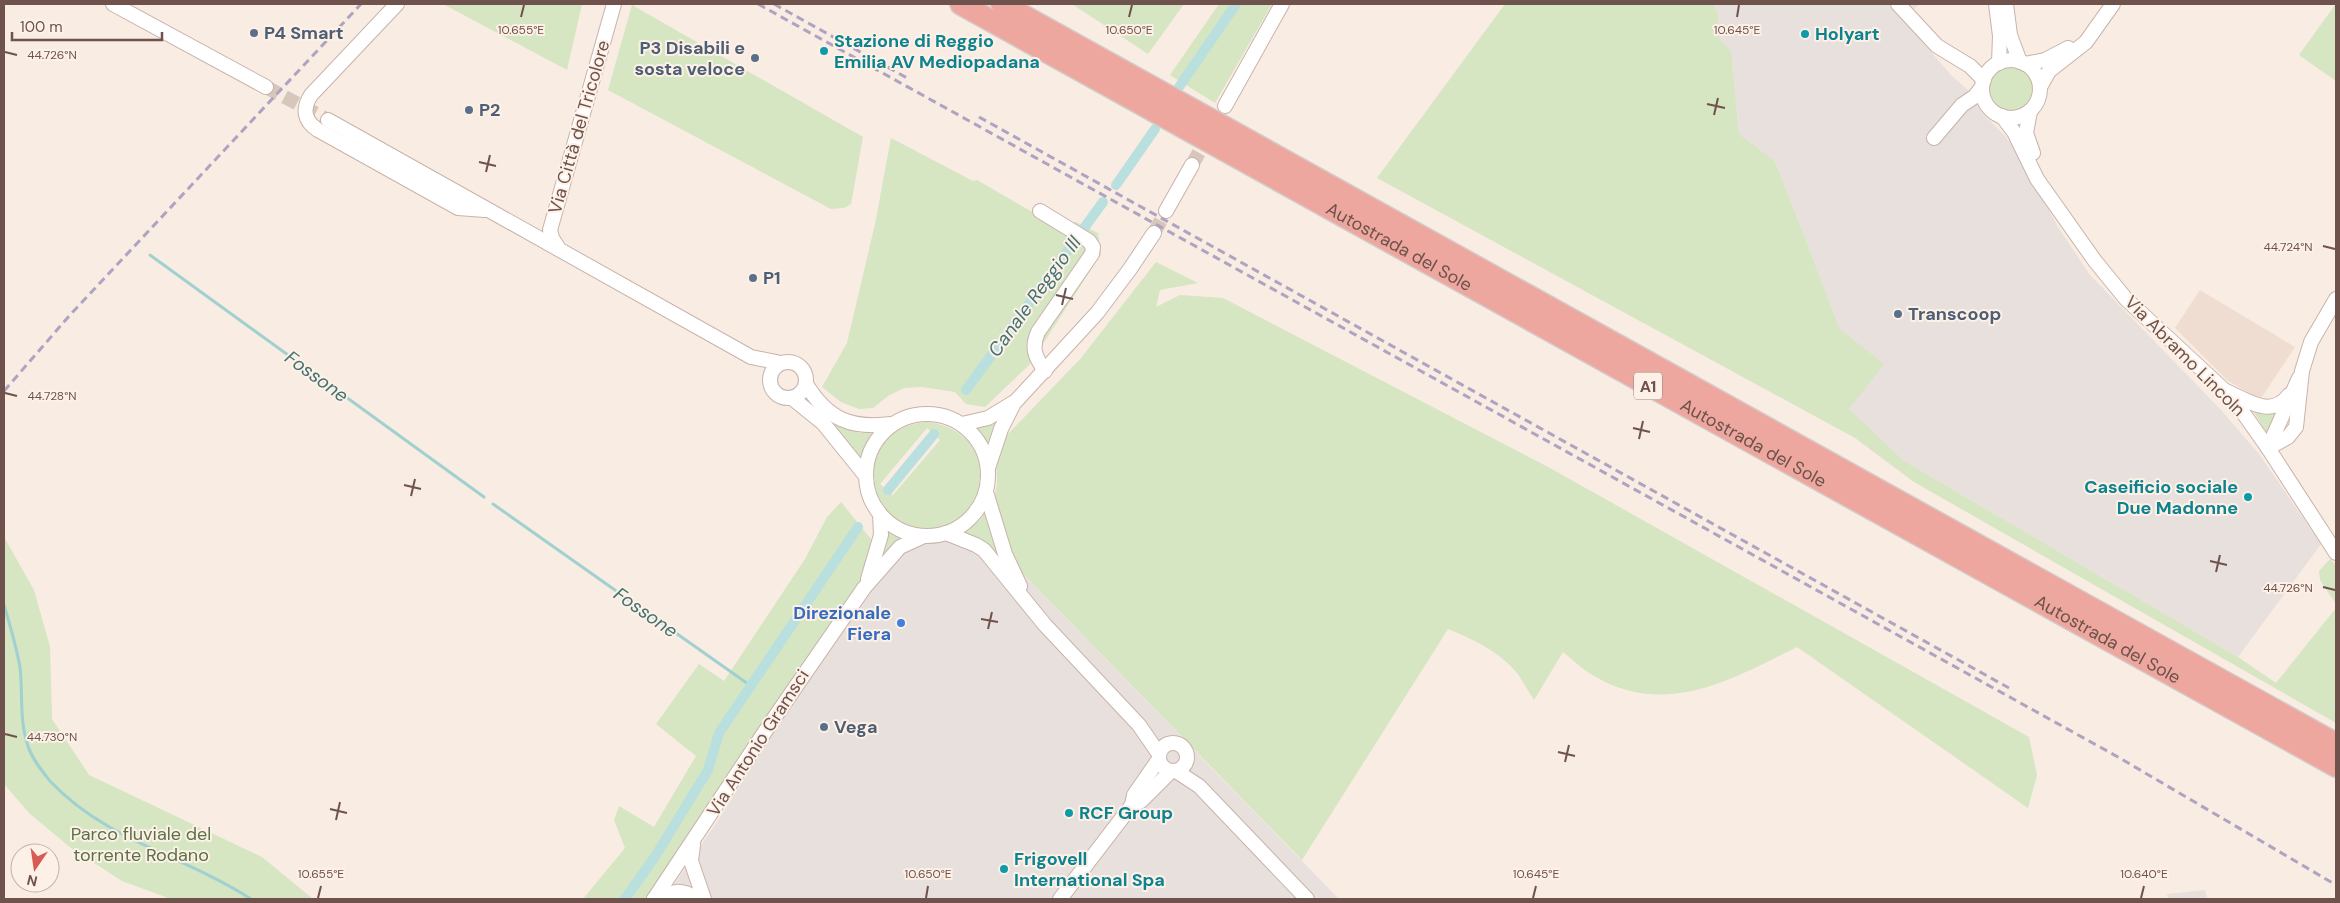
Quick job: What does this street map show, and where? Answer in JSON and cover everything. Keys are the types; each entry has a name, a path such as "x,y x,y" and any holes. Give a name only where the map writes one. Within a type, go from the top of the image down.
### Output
{"highway":[{"name":"Autostrada del Sole","path":"961,4 2336,766"},
{"name":"Autostrada del Sole","path":"1002,4 2336,744"}],"street":[{"path":"113,4 266,87"},
{"path":"397,4 311,95 306,105 308,121 318,130 458,208 488,210"},
{"name":"Via Città del Tricolore","path":"559,250 550,230 614,4"},
{"path":"1225,106 1282,4"},
{"path":"1898,4 1937,46 1970,66 1983,83 1983,96 1997,113"},
{"path":"1996,4 2000,36 1998,64"},
{"path":"2006,4 2010,34 2023,63 2037,76 2040,87"},
{"path":"1962,105 1970,104 2014,117 2030,111 2036,104 2040,87 2049,71 2086,42 2113,4"},
{"path":"1934,138 1962,105 1974,97 1983,83 1987,72 1998,64 2009,60 2023,63 2045,60 2090,35"},
{"path":"1928,36 1982,63 1998,64"},
{"name":"Via Abramo Lincoln","path":"2030,111 2026,133 2044,179 2045,188"},
{"name":"Via Abramo Lincoln","path":"1997,113 2014,132 2037,179 2079,240 2126,299 2223,389 2239,407 2336,553"},
{"path":"328,120 751,357 781,363 794,362 806,373 806,384 801,393 792,398"},
{"path":"1166,211 1192,165"},
{"path":"1040,211 1089,241 1093,247 1092,254 1034,340 1034,351 1045,371"},
{"name":"Via Antonio Gramsci","path":"962,424 988,418 1016,401 1097,313 1154,233"},
{"path":"2223,389 2262,407 2270,408 2281,404 2292,390 2302,371 2316,331 2336,300"},
{"path":"751,357 776,394 792,398 823,424 866,475"},
{"path":"770,383 772,371 781,363"},
{"path":"2272,454 2296,427 2302,371"},
{"path":"806,384 821,406 841,420 864,425 892,424"},
{"path":"2272,454 2292,390"},
{"name":"Via Antonio Gramsci","path":"654,899 770,724 864,588 900,547 924,536 946,533 964,524 978,510 986,492 988,469 1001,429 1016,401"},
{"name":"Via Antonio Gramsci","path":"924,536 895,527 880,514 869,496 866,475 871,450 880,435 892,424 912,415 943,415 962,424 977,439 982,448 988,469"},
{"path":"986,492 1005,554 1031,609"},
{"name":"Via Antonio Gramsci","path":"864,588 879,543 880,514"},
{"path":"946,533 984,550 1031,609 1139,725 1154,736 1168,743 1178,743 1186,749 1199,786"},
{"path":"1139,725 1163,766 1199,786 1307,899"},
{"path":"1060,899 1132,805 1134,795 1164,746 1168,743"},
{"path":"1132,805 1142,802 1173,771 1185,765 1188,759"},
{"path":"693,842 691,861 704,899"},
{"path":"692,896 678,881 675,868 684,868 695,872"},
{"path":"654,899 673,892 692,896"}],"shaded area":[{"path":"1714,4 1919,4 1904,21 1951,75 1970,92 1983,114 2005,136 2018,153 2058,227 2090,275 2221,410 2259,454 2321,544 2238,657 1904,461 1848,409 1883,364 1840,329 1775,161 1739,134 1731,52 1720,40 1718,14"},
{"path":"2200,290 2295,347 2260,400 2227,380 2175,328"},
{"path":"873,534 986,536 1339,899 664,899 719,819 862,587 874,550"},
{"path":"2205,890 2207,899 2168,899 2167,894"}],"green space":[{"path":"443,4 582,4 567,70"},
{"path":"1072,4 1184,4 1148,54"},
{"path":"1219,4 1272,4 1215,103 1170,75"},
{"path":"1505,4 1714,4 1718,14 1720,40 1731,51 1739,134 1775,161 1840,329 1884,364 1849,409 1904,461 2238,657 2276,683 2336,608 2336,723 1914,482 1855,438 1377,178"},
{"path":"632,5 863,137 851,204 844,208 831,209 608,90"},
{"path":"2336,5 2336,81 2299,55"},
{"path":"2006,65 2016,65 2030,75 2034,88 2030,101 2024,107 2016,111 2006,111 1992,101 1988,93 1988,83 1998,69"},
{"path":"891,138 973,181 977,180 1053,224 1076,222 1098,233 1101,254 1030,364 985,407 966,404 955,392 922,387 904,388 888,396 873,408 859,409 841,402 822,387 847,343 875,224"},
{"path":"1156,262 1198,283 1160,290 1156,307 1180,295 1223,298 1550,468 2029,737 2037,775 2028,808 1797,647 1723,682 1698,690 1672,694 1647,694 1621,688 1590,674 1563,652 1534,700 1517,673 1503,659 1476,642 1448,629 1302,860 996,546 997,554 984,544 962,534 981,519 987,508 990,518 997,484 996,454 1007,435 1081,358"},
{"path":"2253,411 2264,415 2277,413 2268,435"},
{"path":"1004,415 995,430 988,447 974,427"},
{"path":"927,422 956,431 970,444 978,461 980,485 973,504 959,518 932,530 908,527 889,514 877,494 873,471 879,449 896,431","holes":["927,428 940,440 893,495 880,484"]},
{"path":"829,423 859,433 872,432 859,459"},
{"path":"841,502 871,539 866,566 857,587 645,899 583,899 625,848 614,820 619,806 654,827 696,756 656,724 699,664 724,681 805,559 827,517"},
{"path":"883,528 901,540 877,566"},
{"name":"Parco fluviale del torrente Rodano","path":"4,537 34,590 50,647 52,719 89,775 262,857 313,899 171,899 122,881 71,848 29,813 4,784"},
{"path":"2330,559 2336,565 2336,604 2320,580 2319,571"}],"waterway":[{"name":"Canale Reggio III","path":"1179,87 1236,4"},
{"name":"Canale Reggio III","path":"1116,185 1155,129"},
{"name":"Canale Reggio III","path":"966,390 1103,202"},
{"name":"Fossone","path":"150,255 484,497"},
{"name":"Canale Reggio III","path":"888,490 934,434"},
{"name":"Fossone","path":"493,504 751,686"},
{"name":"Canale Reggio III","path":"625,899 656,855 708,770 719,733 858,527"},
{"path":"4,605 20,667 22,716 25,736 32,756 50,781 72,802 96,819 226,884 251,899"}],"tunnel":[{"path":"266,87 328,120"},
{"path":"1192,165 1225,106"},
{"path":"1154,233 1166,211"}],"railway":[{"path":"4,391 70,315 361,4"},
{"path":"758,4 2118,757 2336,885"},
{"path":"774,4 909,79"},
{"path":"979,117 2009,688"}],"place":[{"name":"P4 Smart","path":"254,33"},
{"name":"Holyart","path":"1805,34"},
{"name":"Stazione di Reggio Emilia AV Mediopadana","path":"824,51"},
{"name":"P3 Disabili e sosta veloce","path":"755,58"},
{"name":"P2","path":"469,110"},
{"name":"P1","path":"753,278"},
{"name":"Transcoop","path":"1898,314"},
{"name":"Caseificio sociale Due Madonne","path":"2248,497"},
{"name":"Direzionale Fiera","path":"901,623"},
{"name":"Vega","path":"824,727"},
{"name":"RCF Group","path":"1069,813"},
{"name":"Frigovell International Spa","path":"1004,869"}]}
